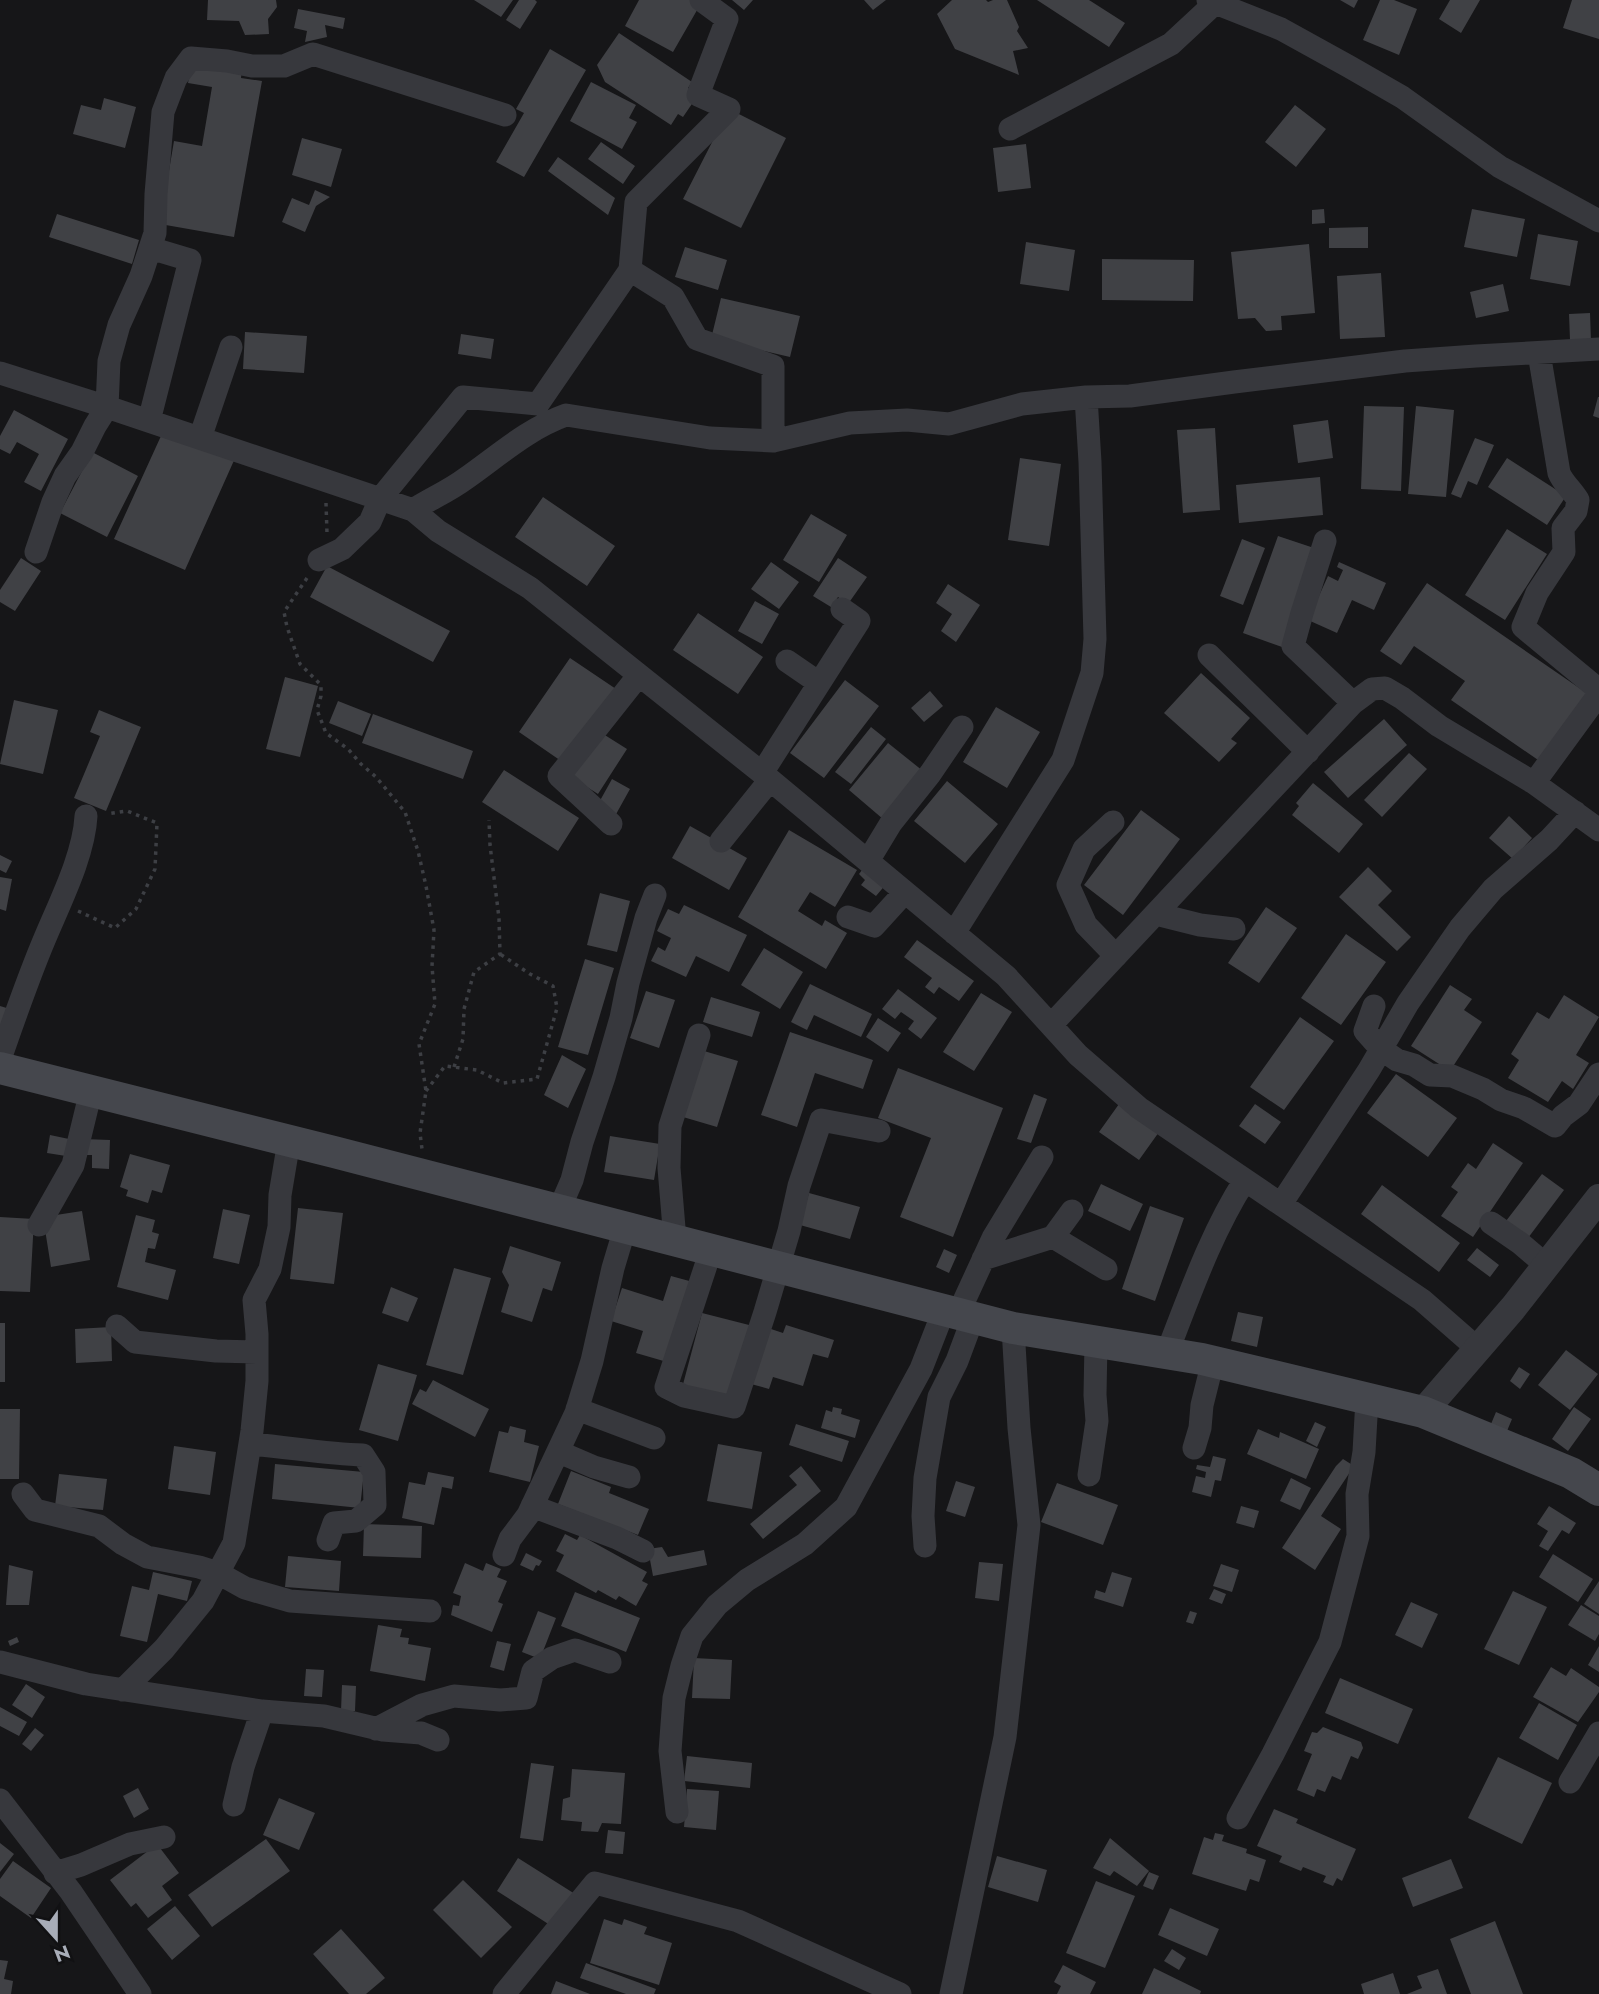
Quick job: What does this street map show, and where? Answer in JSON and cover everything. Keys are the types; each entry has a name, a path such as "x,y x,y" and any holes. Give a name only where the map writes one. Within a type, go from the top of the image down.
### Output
{"main road":[{"path":"0,1068 1013,1328 1213,1361 1423,1412 1571,1473 1599,1490"}],"street":[{"path":"319,560 342,549 370,522 380,499 463,397 538,404 630,270 636,202 729,109 698,95 727,19 701,0"},
{"path":"1010,128 1171,44 1213,1 1281,29 1348,66 1402,97 1500,167 1599,221"},
{"path":"36,552 52,502 107,407 109,361 155,233 163,112 176,79 191,58 252,66 284,66 313,54 505,115"},
{"path":"149,421 190,260 150,248"},
{"path":"630,270 673,297 697,339 773,366 773,442"},
{"path":"200,438 230,347"},
{"path":"413,510 463,481 545,423 566,415 710,438 773,442 850,423 907,420 949,424 1022,404 1086,397 1130,396 1405,361 1599,349"},
{"path":"1534,783 1599,692 1523,627 1537,593 1564,552 1563,528 1576,511 1578,500 1559,473 1539,353"},
{"path":"0,373 413,510 438,531 530,588 766,776 1006,976 1078,1055 1139,1108 1422,1300 1478,1349"},
{"path":"954,933 1063,760 1092,673 1095,639 1086,397"},
{"path":"1325,541 1293,646 1353,703"},
{"path":"721,841 766,776 819,683 859,621 842,609"},
{"path":"1209,654 1308,752"},
{"path":"787,661 819,683"},
{"path":"611,824 559,776 639,675"},
{"path":"1052,1024 1353,703 1372,689 1385,688 1402,698 1439,726 1534,783 1599,830"},
{"path":"868,861 891,823 930,774 962,727"},
{"path":"1280,1204 1408,1003 1460,928 1493,889 1549,840 1575,812"},
{"path":"0,1059 28,980 60,904 85,831 86,816"},
{"path":"1112,822 1084,849 1068,885 1086,925 1116,956"},
{"path":"848,918 874,926 905,892"},
{"path":"559,1210 572,1180 604,1077 646,918 655,895"},
{"path":"1156,914 1200,925 1234,929"},
{"path":"1374,1006 1365,1031 1381,1049 1397,1060 1414,1065 1430,1075 1452,1076 1524,1108 1555,1126 1578,1104 1599,1074"},
{"path":"675,1240 669,1168 670,1126 699,1035"},
{"path":"39,1225 73,1165 91,1091"},
{"path":"711,1250 666,1387 684,1396 734,1407 779,1267 799,1186 821,1120 879,1131"},
{"path":"122,1690 164,1649 203,1601 234,1543 257,1381 254,1300 270,1269 279,1227 280,1195 289,1141"},
{"path":"677,1812 670,1751 674,1698 692,1636 717,1605 747,1580 805,1544 846,1507 921,1369 958,1314 993,1238 1042,1157"},
{"path":"1167,1353 1189,1294 1226,1211 1245,1180"},
{"path":"1423,1412 1547,1266 1599,1198"},
{"path":"983,1259 1053,1237 1072,1212"},
{"path":"1491,1223 1547,1266"},
{"path":"504,1555 510,1539 528,1515 578,1409 625,1228"},
{"path":"1053,1237 1106,1269"},
{"path":"925,1546 925,1478 939,1397 957,1361 958,1314"},
{"path":"117,1326 135,1342 216,1351 257,1352"},
{"path":"951,1994 1005,1737 1029,1525 1019,1428 1013,1328"},
{"path":"1089,1475 1097,1421 1096,1342"},
{"path":"1194,1448 1213,1361"},
{"path":"1238,1818 1330,1642 1358,1536 1357,1494 1364,1452 1367,1399"},
{"path":"578,1409 654,1437"},
{"path":"250,1444 327,1454 363,1455 374,1472 375,1505 356,1521 334,1523 328,1540"},
{"path":"559,1452 594,1467 629,1477"},
{"path":"23,1494 35,1510 99,1526 123,1544 147,1557 199,1567 218,1573 245,1588 290,1601 430,1611"},
{"path":"532,1506 643,1550"},
{"path":"376,1729 422,1705 454,1696 500,1700 526,1698 533,1671 552,1658 575,1650 610,1662"},
{"path":"0,1662 86,1685 262,1712 324,1716 376,1729 421,1733 438,1741"},
{"path":"234,1805 243,1767 262,1712"},
{"path":"1570,1782 1599,1733"},
{"path":"0,1800 140,1994"},
{"path":"55,1873 130,1844 164,1838"},
{"path":"504,1994 595,1883 738,1921 894,1993"}],"path":[{"path":"323,480 327,534 319,560 285,612 287,627 300,664 321,685 317,710 326,733 348,749 405,812 418,851 433,930 435,1004 419,1045 426,1091 419,1133 424,1158 423,1175"},
{"path":"60,904 115,928 136,909 155,869 158,823 127,811 86,816"},
{"path":"489,820 497,891 500,954"},
{"path":"426,1091 445,1066 477,1070 503,1083 537,1079 557,1008 553,986 500,954"},
{"path":"454,1067 463,1039 464,1009 474,972 500,954"}],"building":[{"path":"208,0 276,0 277,7 268,19 269,34 245,35 239,21 207,20"},
{"path":"474,0 513,0 501,17"},
{"path":"519,0 537,2 520,29 506,20"},
{"path":"639,0 691,0 700,5 673,52 625,26"},
{"path":"732,0 753,0 744,10"},
{"path":"864,0 886,0 873,10"},
{"path":"952,0 1007,0 1019,27 1017,31 1028,48 1013,51 1019,75 955,49 937,14"},
{"path":"1037,0 1089,0 1125,23 1109,47"},
{"path":"1340,0 1358,0 1354,8"},
{"path":"1380,0 1394,0 1417,9 1399,55 1363,40"},
{"path":"1450,0 1480,0 1461,33 1439,19"},
{"path":"1572,0 1599,0 1599,39 1563,28"},
{"path":"298,9 345,18 343,29 325,25 327,37 305,42 307,31 294,28"},
{"path":"619,33 692,82 688,88 698,95 683,117 678,114 671,125 605,82 597,65"},
{"path":"550,49 586,70 524,177 496,162 524,113 516,109"},
{"path":"192,60 242,68 241,78 262,81 234,237 160,224 174,141 202,146 212,87 188,83"},
{"path":"591,82 636,105 629,118 637,122 622,149 570,121"},
{"path":"104,98 136,107 125,148 73,134 81,105 101,110"},
{"path":"1295,105 1326,129 1296,167 1265,142"},
{"path":"729,109 786,138 741,228 683,199"},
{"path":"302,138 342,149 331,187 292,175"},
{"path":"601,142 635,166 623,184 588,159"},
{"path":"1026,144 1031,188 998,192 993,148"},
{"path":"558,157 615,198 608,215 548,171"},
{"path":"315,190 330,197 316,206 305,232 282,222 292,198 309,205"},
{"path":"1324,209 1325,223 1312,224 1312,210"},
{"path":"1472,209 1525,219 1517,257 1464,247"},
{"path":"57,214 139,240 132,264 49,237"},
{"path":"1368,227 1368,248 1329,248 1329,228"},
{"path":"1538,234 1578,241 1570,286 1530,279"},
{"path":"1026,242 1075,250 1069,291 1020,284"},
{"path":"1309,244 1315,313 1281,316 1282,330 1266,331 1255,318 1238,319 1231,252"},
{"path":"685,247 727,260 718,290 675,277"},
{"path":"1102,259 1194,260 1193,301 1102,300"},
{"path":"1381,273 1385,337 1340,339 1337,276"},
{"path":"1503,284 1509,311 1476,318 1470,292"},
{"path":"721,298 800,316 790,357 711,339"},
{"path":"1590,313 1591,340 1570,340 1569,314"},
{"path":"245,332 307,336 304,373 243,369"},
{"path":"461,334 494,339 491,359 458,354"},
{"path":"1599,397 1599,418 1593,416"},
{"path":"1364,406 1404,407 1401,491 1361,489"},
{"path":"1416,406 1454,410 1446,497 1408,494"},
{"path":"14,410 68,439 41,491 24,482 39,454 17,442 10,454 0,449 0,436"},
{"path":"1328,420 1333,458 1298,463 1293,425"},
{"path":"166,425 236,456 185,570 114,539"},
{"path":"1215,428 1220,510 1183,513 1177,430"},
{"path":"1475,438 1494,445 1477,485 1468,481 1461,498 1451,494"},
{"path":"92,452 138,476 107,537 60,513"},
{"path":"1020,458 1061,464 1049,546 1008,540"},
{"path":"1507,458 1566,496 1547,525 1488,487"},
{"path":"1320,477 1323,515 1239,523 1236,485"},
{"path":"543,497 615,546 587,586 515,537"},
{"path":"811,514 847,535 819,582 783,560"},
{"path":"1507,529 1547,554 1505,620 1465,595"},
{"path":"1278,536 1317,549 1282,647 1243,633"},
{"path":"1242,539 1265,548 1243,605 1220,596"},
{"path":"21,558 41,571 15,611 0,602 0,590"},
{"path":"838,558 867,577 848,604 838,597 831,607 813,596"},
{"path":"771,562 799,582 779,609 751,589"},
{"path":"1339,562 1386,583 1374,610 1352,600 1337,633 1308,620 1328,576 1338,581 1343,570 1337,567"},
{"path":"327,566 450,631 433,662 310,597"},
{"path":"1427,583 1588,694 1541,762 1451,700 1465,681 1414,646 1401,665 1380,651"},
{"path":"948,584 980,605 956,642 941,631 952,614 936,603"},
{"path":"755,601 779,614 762,644 738,631"},
{"path":"698,613 763,657 738,694 673,650"},
{"path":"570,658 616,689 564,763 519,732"},
{"path":"1201,673 1250,718 1231,739 1237,743 1219,762 1164,713"},
{"path":"285,677 318,686 300,757 266,749"},
{"path":"845,680 879,706 824,778 790,753"},
{"path":"930,691 943,706 924,722 911,708"},
{"path":"14,700 58,710 43,774 0,764"},
{"path":"338,701 371,714 362,736 329,723"},
{"path":"996,707 1040,732 1007,788 963,762"},
{"path":"99,710 141,727 106,811 74,798 100,736 90,732"},
{"path":"373,714 473,751 463,779 362,743"},
{"path":"1384,719 1407,745 1348,798 1324,772"},
{"path":"871,727 886,739 851,784 835,772"},
{"path":"600,732 627,749 598,794 571,777"},
{"path":"888,743 923,771 883,819 849,790"},
{"path":"1409,753 1427,769 1382,817 1364,800"},
{"path":"504,770 579,818 558,851 482,802"},
{"path":"612,779 630,789 615,816 597,806"},
{"path":"947,781 998,824 965,863 914,821"},
{"path":"1313,783 1363,824 1339,853 1292,815 1299,806 1296,803"},
{"path":"1141,810 1180,839 1123,915 1084,885"},
{"path":"1509,816 1532,838 1513,859 1489,838"},
{"path":"690,826 747,858 729,890 672,858"},
{"path":"789,830 857,870 835,907 810,892 798,911 822,926 825,920 847,933 826,969 738,917"},
{"path":"0,855 12,861 6,873 0,870"},
{"path":"865,866 887,883 876,896 861,885 865,880 859,874"},
{"path":"1368,867 1392,891 1378,905 1411,937 1397,951 1339,897"},
{"path":"0,877 12,879 6,911 0,909"},
{"path":"600,893 630,901 617,952 587,945"},
{"path":"684,905 747,935 729,972 696,956 686,977 651,961 658,947 665,951 671,938 657,931 668,909 679,914"},
{"path":"1266,907 1297,928 1259,983 1228,963"},
{"path":"1346,934 1386,962 1341,1025 1301,998"},
{"path":"917,940 974,981 959,1001 939,987 934,994 925,987 932,978 904,957"},
{"path":"764,948 803,972 780,1009 741,985"},
{"path":"585,959 614,968 588,1055 558,1047"},
{"path":"810,984 872,1014 861,1037 814,1015 807,1030 791,1022"},
{"path":"1450,985 1472,999 1464,1010 1482,1022 1450,1071 1411,1046"},
{"path":"898,989 937,1018 921,1039 908,1029 914,1021 901,1012 895,1019 882,1009"},
{"path":"646,991 675,1000 659,1048 630,1038"},
{"path":"981,993 1012,1012 974,1071 943,1052"},
{"path":"1564,995 1599,1017 1576,1055 1589,1063 1573,1089 1562,1081 1548,1102 1508,1078 1519,1060 1511,1054 1537,1012 1549,1019"},
{"path":"711,997 760,1012 752,1037 703,1022"},
{"path":"0,1006 10,1009 0,1040"},
{"path":"1300,1017 1334,1041 1284,1110 1250,1087"},
{"path":"878,1018 901,1033 888,1052 866,1037"},
{"path":"790,1032 873,1060 863,1089 815,1073 797,1127 761,1115"},
{"path":"704,1051 738,1061 717,1127 683,1117"},
{"path":"562,1055 586,1069 568,1108 544,1095"},
{"path":"898,1068 1003,1108 953,1237 900,1217 931,1138 878,1118"},
{"path":"1396,1074 1457,1118 1428,1157 1367,1113"},
{"path":"1034,1094 1047,1099 1031,1143 1017,1139"},
{"path":"1119,1104 1159,1132 1139,1160 1099,1132"},
{"path":"1255,1104 1281,1122 1265,1144 1239,1126"},
{"path":"50,1135 69,1139 66,1156 47,1153"},
{"path":"610,1136 660,1144 654,1180 604,1172"},
{"path":"83,1139 110,1140 109,1169 92,1168 92,1155 82,1155"},
{"path":"1493,1143 1523,1163 1473,1237 1441,1216 1458,1192 1451,1187 1468,1163 1476,1169"},
{"path":"130,1154 170,1165 162,1193 152,1190 148,1203 126,1196 128,1190 120,1187"},
{"path":"1542,1174 1564,1190 1528,1238 1506,1221"},
{"path":"1101,1184 1143,1204 1130,1231 1088,1211"},
{"path":"1382,1185 1460,1243 1439,1272 1361,1214"},
{"path":"809,1193 860,1207 850,1239 800,1225"},
{"path":"1150,1206 1184,1218 1155,1301 1122,1289"},
{"path":"298,1208 343,1213 334,1284 290,1279"},
{"path":"223,1209 250,1215 239,1264 213,1258"},
{"path":"82,1211 90,1260 51,1267 43,1217"},
{"path":"136,1215 155,1220 152,1232 159,1234 155,1249 148,1248 145,1262 176,1270 168,1300 117,1287"},
{"path":"0,1217 34,1219 30,1292 0,1291"},
{"path":"510,1246 561,1262 552,1291 543,1288 532,1322 501,1312 509,1285 502,1272"},
{"path":"1477,1248 1499,1265 1490,1277 1467,1260"},
{"path":"944,1249 957,1255 949,1273 936,1267"},
{"path":"454,1268 491,1278 463,1375 426,1365"},
{"path":"671,1276 693,1282 667,1362 636,1353 643,1331 611,1321 622,1288 663,1301"},
{"path":"391,1287 418,1298 408,1322 382,1313"},
{"path":"1238,1312 1263,1317 1257,1347 1231,1341"},
{"path":"702,1313 753,1326 733,1402 682,1388"},
{"path":"0,1323 5,1323 5,1382 0,1382"},
{"path":"786,1325 834,1340 828,1358 813,1354 803,1386 773,1377 769,1389 751,1384 768,1328 783,1333"},
{"path":"111,1327 112,1361 76,1363 75,1329"},
{"path":"1566,1350 1598,1374 1570,1410 1538,1385"},
{"path":"378,1364 417,1375 398,1441 359,1430"},
{"path":"1519,1367 1530,1374 1520,1389 1510,1381"},
{"path":"433,1380 489,1409 475,1437 412,1404 420,1389 426,1392"},
{"path":"833,1407 842,1409 841,1414 860,1420 855,1438 821,1428 826,1410 832,1412"},
{"path":"1574,1407 1591,1419 1568,1451 1552,1439"},
{"path":"0,1409 20,1409 19,1479 0,1479"},
{"path":"1496,1412 1512,1419 1507,1431 1491,1424"},
{"path":"1315,1422 1326,1427 1317,1447 1306,1441"},
{"path":"796,1424 849,1441 842,1462 789,1445"},
{"path":"510,1426 526,1430 524,1442 539,1446 530,1482 489,1472 499,1431 508,1433"},
{"path":"1258,1429 1279,1438 1280,1432 1319,1449 1306,1479 1247,1454"},
{"path":"718,1444 762,1452 752,1509 707,1501"},
{"path":"174,1446 216,1452 210,1495 168,1489"},
{"path":"1213,1456 1226,1459 1221,1481 1215,1480 1211,1497 1192,1492 1196,1476 1205,1478 1206,1472 1196,1469 1197,1465 1210,1467"},
{"path":"1343,1459 1354,1466 1321,1516 1341,1529 1315,1570 1282,1548"},
{"path":"275,1464 364,1472 360,1508 272,1499"},
{"path":"801,1466 821,1491 763,1539 750,1524 797,1485 789,1476"},
{"path":"571,1471 611,1487 609,1493 649,1509 638,1535 558,1504"},
{"path":"428,1472 454,1477 452,1489 442,1487 434,1525 402,1518 409,1482 425,1485"},
{"path":"59,1474 107,1479 103,1510 55,1506"},
{"path":"1291,1478 1311,1488 1300,1510 1280,1501"},
{"path":"956,1481 975,1487 965,1517 946,1511"},
{"path":"1057,1483 1118,1505 1103,1545 1041,1522"},
{"path":"1241,1506 1259,1511 1254,1528 1236,1523"},
{"path":"1549,1506 1576,1523 1569,1534 1562,1530 1548,1551 1539,1546 1548,1531 1537,1524"},
{"path":"364,1524 422,1526 421,1558 363,1556"},
{"path":"565,1534 577,1540 580,1535 647,1572 642,1581 648,1584 636,1606 619,1596 616,1600 598,1590 596,1593 556,1571 564,1555 556,1551"},
{"path":"662,1547 668,1557 704,1550 707,1565 653,1576 648,1549"},
{"path":"526,1553 542,1561 533,1571 520,1565"},
{"path":"1553,1554 1593,1579 1578,1602 1539,1577"},
{"path":"288,1556 341,1561 339,1591 285,1587"},
{"path":"979,1562 1003,1564 999,1601 975,1598"},
{"path":"465,1563 483,1571 486,1563 501,1569 497,1577 507,1581 498,1602 503,1604 492,1632 451,1615 453,1605 459,1606 461,1596 453,1593"},
{"path":"1221,1564 1239,1570 1232,1592 1213,1586"},
{"path":"9,1565 33,1571 29,1605 6,1605"},
{"path":"153,1572 192,1581 187,1601 158,1594 147,1642 120,1636 132,1586 149,1590"},
{"path":"1112,1572 1132,1578 1123,1607 1094,1598 1096,1590 1105,1593"},
{"path":"1599,1581 1599,1614 1584,1604"},
{"path":"1214,1589 1226,1594 1222,1604 1209,1599"},
{"path":"1513,1591 1547,1607 1519,1665 1484,1649"},
{"path":"575,1592 640,1618 626,1652 561,1626"},
{"path":"1411,1602 1438,1614 1422,1648 1395,1635"},
{"path":"1581,1605 1599,1616 1599,1634 1595,1641 1568,1625"},
{"path":"538,1611 556,1618 540,1659 522,1652"},
{"path":"1190,1611 1197,1613 1193,1624 1186,1622"},
{"path":"378,1625 402,1629 400,1637 409,1638 408,1644 431,1648 425,1681 370,1671"},
{"path":"17,1637 19,1642 10,1646 8,1641"},
{"path":"497,1641 511,1644 504,1671 490,1667"},
{"path":"1599,1646 1599,1672 1588,1665"},
{"path":"694,1658 732,1660 730,1699 692,1698"},
{"path":"1551,1667 1566,1676 1571,1668 1599,1687 1599,1692 1578,1722 1533,1697"},
{"path":"306,1669 324,1670 322,1697 304,1696"},
{"path":"1340,1678 1413,1709 1398,1744 1325,1713"},
{"path":"26,1684 45,1697 32,1718 12,1705"},
{"path":"342,1685 356,1686 355,1711 341,1711"},
{"path":"1539,1703 1577,1725 1558,1760 1519,1738"},
{"path":"0,1707 27,1722 19,1736 0,1726"},
{"path":"1323,1727 1361,1742 1363,1748 1358,1759 1351,1756 1341,1780 1332,1776 1325,1792 1317,1789 1314,1797 1297,1790 1312,1754 1304,1751 1312,1732 1317,1733"},
{"path":"35,1728 44,1735 31,1751 22,1744"},
{"path":"687,1756 752,1763 750,1788 684,1781"},
{"path":"1498,1757 1552,1783 1522,1844 1468,1818"},
{"path":"531,1763 554,1766 543,1841 520,1838"},
{"path":"572,1769 625,1773 621,1824 602,1823 598,1832 581,1831 582,1822 561,1820 563,1799 570,1797"},
{"path":"138,1788 149,1809 134,1818 123,1796"},
{"path":"687,1789 719,1791 716,1830 684,1827"},
{"path":"279,1798 315,1813 299,1850 263,1835"},
{"path":"1274,1809 1298,1819 1296,1823 1356,1849 1342,1881 1337,1878 1333,1886 1323,1882 1326,1876 1303,1867 1301,1871 1279,1862 1282,1856 1257,1846"},
{"path":"608,1830 625,1832 623,1854 605,1853"},
{"path":"1215,1833 1224,1835 1222,1841 1247,1849 1246,1853 1266,1860 1259,1882 1250,1879 1246,1891 1192,1874 1204,1837 1213,1840"},
{"path":"1110,1838 1149,1871 1137,1886 1114,1871 1110,1876 1093,1868"},
{"path":"266,1839 290,1871 212,1927 188,1895"},
{"path":"0,1843 14,1854 0,1872"},
{"path":"157,1844 179,1873 162,1886 172,1900 148,1918 136,1903 131,1907 110,1880"},
{"path":"997,1856 1047,1870 1038,1902 988,1887"},
{"path":"518,1858 575,1894 553,1927 497,1891"},
{"path":"1451,1859 1463,1888 1413,1907 1402,1878"},
{"path":"13,1861 51,1888 31,1918 0,1896 0,1879"},
{"path":"1149,1872 1159,1876 1153,1890 1143,1886"},
{"path":"463,1880 512,1927 481,1958 433,1910"},
{"path":"1096,1881 1135,1896 1105,1968 1066,1953"},
{"path":"175,1906 200,1936 172,1960 147,1929"},
{"path":"1170,1908 1219,1929 1207,1956 1158,1935"},
{"path":"604,1919 622,1925 624,1919 647,1927 644,1934 672,1943 659,1985 590,1963"},
{"path":"1495,1921 1523,1994 1471,1994 1450,1939"},
{"path":"341,1929 385,1978 366,1994 349,1994 313,1954"},
{"path":"1172,1949 1186,1958 1179,1970 1164,1961"},
{"path":"0,1960 8,1961 4,1979 13,1981 11,1994 0,1994"},
{"path":"586,1963 656,1989 654,1994 626,1994 580,1978"},
{"path":"1063,1965 1096,1982 1090,1994 1057,1994 1061,1986 1054,1982"},
{"path":"1154,1968 1201,1991 1200,1994 1142,1994"},
{"path":"1438,1969 1447,1994 1407,1994 1422,1988 1417,1976"},
{"path":"1393,1973 1400,1994 1364,1994 1361,1984"},
{"path":"556,1981 590,1994 551,1994"}]}
